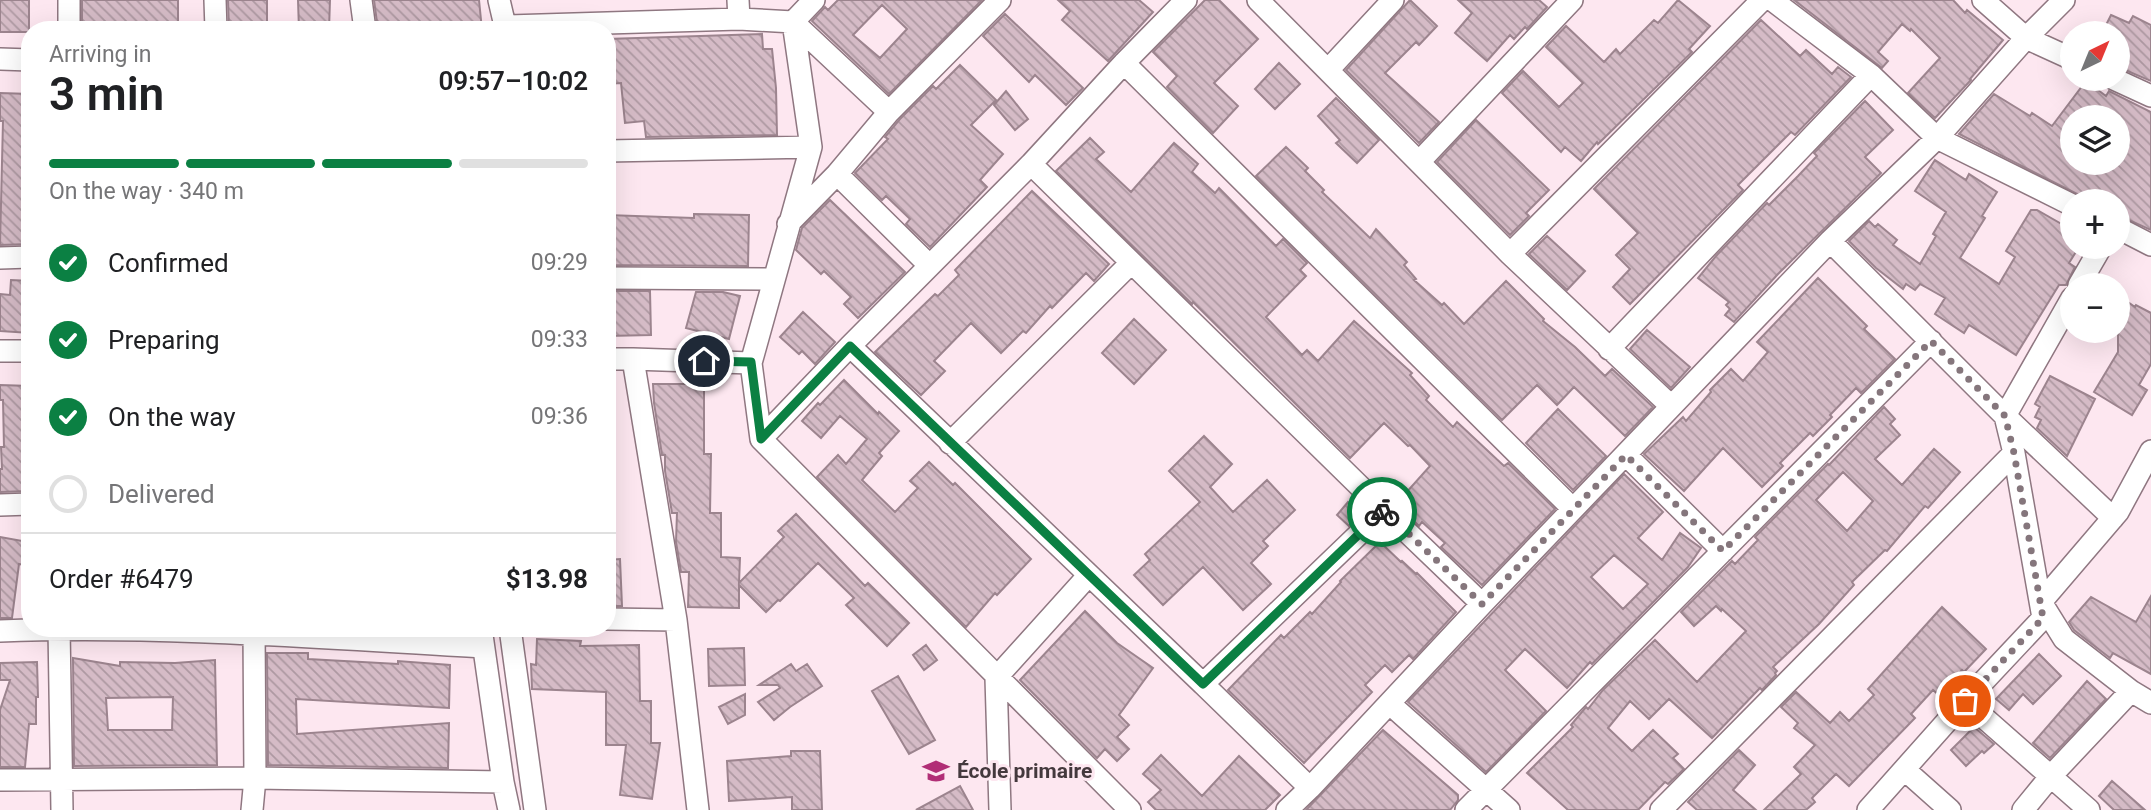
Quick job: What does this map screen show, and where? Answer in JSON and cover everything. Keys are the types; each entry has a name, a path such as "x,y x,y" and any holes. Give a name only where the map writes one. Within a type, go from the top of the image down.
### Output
{"street":[{"path":"69,0 69,21"},
{"path":"215,0 216,21"},
{"path":"361,0 364,21"},
{"path":"499,0 504,21"},
{"path":"793,22 814,0"},
{"path":"788,224 837,174 889,112 1000,0"},
{"path":"1258,0 1510,254 1671,406"},
{"path":"1328,70 1393,0"},
{"path":"1419,162 1572,0"},
{"path":"1510,254 1762,0"},
{"path":"1772,0 1871,75 1937,138 2060,199"},
{"path":"1983,0 2026,38 2060,54"},
{"path":"1287,810 1830,241 1937,138 2026,38 2064,0"},
{"path":"761,439 1031,164 1181,2"},
{"path":"592,21 739,9 793,22 889,112"},
{"path":"793,22 811,147 751,362 761,439 1130,810"},
{"path":"0,59 21,60"},
{"path":"1124,63 1573,509"},
{"path":"1609,349 1871,75"},
{"path":"2130,86 2151,96"},
{"path":"616,152 811,147"},
{"path":"1031,164 1482,604"},
{"path":"837,174 929,265"},
{"path":"2130,234 2151,245"},
{"path":"1830,241 2005,416 2113,518"},
{"path":"0,258 21,257"},
{"path":"950,443 1131,263"},
{"path":"616,278 774,279"},
{"path":"2060,319 2005,416 2042,610 2064,639 2131,691 2151,703"},
{"path":"1466,810 1931,341"},
{"path":"850,346 1310,788"},
{"path":"0,351 21,351"},
{"path":"616,359 751,362"},
{"path":"633,359 676,620 698,810"},
{"path":"1868,810 2042,610 2113,518 2151,451"},
{"path":"1661,810 2014,453"},
{"path":"1626,455 1723,551"},
{"path":"0,505 21,504"},
{"path":"1203,684 1384,510"},
{"path":"1000,810 996,678 1088,576"},
{"path":"616,619 676,620"},
{"path":"0,631 21,630"},
{"path":"59,637 62,810"},
{"path":"252,810 255,778 254,637"},
{"path":"482,637 509,810"},
{"path":"511,637 535,810"},
{"path":"2023,810 2050,777 2131,691"},
{"path":"1965,701 2089,810"},
{"path":"1390,704 1509,810"},
{"path":"1905,770 1950,810"},
{"path":"0,780 255,778 503,782"}],"building":[{"path":"0,0 29,0 29,21 21,21 21,32 0,32"},
{"path":"82,0 178,0 178,21 82,21"},
{"path":"228,0 267,0 267,21 229,21"},
{"path":"298,0 330,0 329,21 299,21"},
{"path":"374,0 479,0 481,21 377,21"},
{"path":"838,0 982,0 889,94 812,21 825,7 828,10","holes":["882,5 907,29 880,58 853,35"]},
{"path":"1058,0 1139,0 1153,12 1108,61 1062,20 1070,11"},
{"path":"1205,0 1219,0 1258,39 1214,83 1238,106 1213,133 1167,87 1177,76 1153,52"},
{"path":"1410,0 1437,26 1419,45 1416,42 1385,73 1439,122 1419,143 1346,70"},
{"path":"1458,0 1539,0 1547,7 1514,39 1510,35 1487,61 1455,33 1472,13"},
{"path":"1678,0 1710,26 1689,49 1692,52 1598,144 1597,142 1581,161 1565,147 1561,152 1502,93 1523,71 1559,107 1583,83 1546,47 1566,26 1604,62 1616,49 1620,54 1654,20 1658,23"},
{"path":"1794,0 1953,0 1965,13 1967,10 2003,40 1971,80 1935,118 1908,93 1940,58 1911,29 1910,31 1902,24 1878,52 1888,61 1882,68"},
{"path":"1005,14 1083,88 1066,105 1035,75 1029,82 983,36"},
{"path":"2111,15 2124,21 2108,21"},
{"path":"2133,16 2151,25 2151,81 2130,72 2130,21"},
{"path":"1761,20 1800,56 1806,50 1832,74 1838,67 1851,77 1795,135 1791,132 1738,185 1743,190 1630,304 1613,287 1630,269 1616,255 1638,233 1594,189"},
{"path":"762,34 763,49 772,49 777,135 646,137 644,121 625,123 621,83 616,83 616,39"},
{"path":"1279,63 1300,84 1275,109 1255,89"},
{"path":"960,65 996,100 971,125 1003,154 980,180 987,187 930,247 906,224 910,219 886,196 882,200 855,173 888,139 885,137 900,119 933,86 936,89"},
{"path":"1006,91 1028,119 1015,130 994,105"},
{"path":"2078,91 2099,91 2106,96 2109,91 2151,112 2151,230 2130,220 2130,189 2067,189 1959,134 1994,94 2030,116 2032,113 2052,126 2060,115 2060,175 2130,175 2130,105 2068,105"},
{"path":"0,93 21,94 21,244 0,245 3,121 0,121"},
{"path":"1336,98 1379,140 1357,163 1336,143 1340,140 1318,116"},
{"path":"1865,101 1893,130 1865,157 1881,173 1778,274 1734,322 1725,315 1730,309 1726,305 1729,302 1698,278 1767,203 1769,205 1817,156 1814,153"},
{"path":"1476,120 1549,190 1526,213 1529,216 1510,235 1437,162"},
{"path":"1090,138 1104,152 1096,159 1131,192 1174,143 1198,164 1192,172 1215,193 1219,188 1276,246 1283,239 1307,263 1300,270 1306,276 1266,317 1302,355 1307,350 1318,361 1354,321 1412,373 1410,375 1429,396 1426,400 1453,427 1457,422 1504,466 1508,463 1555,509 1482,585 1441,547 1445,543 1422,522 1419,526 1396,504 1430,466 1410,445 1384,423 1350,458 1056,171"},
{"path":"1286,147 1308,168 1305,171 1324,190 1322,192 1370,238 1376,229 1407,262 1404,265 1416,279 1414,280 1442,305 1444,303 1464,324 1506,281 1543,321 1605,376 1612,369 1653,407 1625,436 1574,387 1557,405 1537,385 1502,420 1256,176"},
{"path":"1935,160 1966,180 1969,174 1997,192 1982,216 1985,218 1960,258 1999,284 2015,257 2006,251 2031,210 2037,210 2060,223 2060,259 2072,259 2069,263 2075,267 2072,273 2060,273 2060,285 2016,355 1969,325 1964,333 1935,314 1945,298 1920,284 1915,290 1906,284 1903,289 1876,268 1849,241 1869,221 1875,227 1878,224 1897,240 1893,245 1920,264 1946,212 1915,191"},
{"path":"1032,191 1109,264 1094,281 1086,273 1052,308 1050,306 1026,333 1023,331 1001,353 971,323 934,361 945,371 921,395 875,352 935,294 938,296 959,275 955,270"},
{"path":"830,200 905,272 858,318 844,304 851,297 824,271 821,274 796,250 802,228"},
{"path":"694,214 749,215 748,266 616,265 616,215 694,218"},
{"path":"1547,236 1585,271 1567,290 1529,254"},
{"path":"1818,278 1867,326 1864,329 1895,359 1861,393 1856,388 1813,436 1810,433 1780,463 1783,466 1762,487 1723,448 1684,491 1644,454 1683,417 1686,421 1710,390 1731,369 1743,381 1768,352 1757,342"},
{"path":"11,280 21,281 21,332 0,331 0,294 10,295"},
{"path":"616,291 650,291 651,335 616,336"},
{"path":"696,292 723,292 740,296 729,339 686,328"},
{"path":"2130,303 2151,313 2151,364 2139,385 2147,390 2132,415 2094,392 2118,352 2118,343 2130,343"},
{"path":"803,312 835,342 815,364 802,351 799,354 780,337"},
{"path":"1134,319 1166,350 1134,384 1102,353"},
{"path":"1647,330 1690,367 1671,388 1630,349"},
{"path":"2050,376 2095,399 2067,456 2037,428 2041,420 2035,417 2040,407 2035,404"},
{"path":"844,380 899,431 879,453 882,456 862,480 895,512 918,488 910,481 929,462 953,485 955,483 1031,559 997,595 995,593 966,627 817,477 838,455 846,464 867,439 840,416 821,438 802,421"},
{"path":"653,384 704,384 704,454 711,454 710,513 721,513 721,557 740,558 739,583 784,537 778,531 796,514 865,586 868,583 909,623 887,646 846,605 854,598 818,563 766,612 739,585 739,608 688,607 689,572 681,572 676,542 677,513 672,513"},
{"path":"0,385 21,386 21,491 0,492 1,447 4,447 3,400 0,400"},
{"path":"1884,407 1895,419 1890,424 1900,435 1875,459 1902,485 1934,449 1960,472 1928,508 1925,506 1887,551 1852,582 1854,585 1819,624 1773,667 1777,671 1776,675 1712,738 1669,699 1649,719 1630,701 1608,728 1632,751 1653,730 1678,754 1673,758 1684,769 1668,784 1665,782 1638,810 1568,810 1527,773 1573,727 1571,725 1586,707 1588,709 1603,690 1655,640 1697,682 1746,631 1716,606 1694,626 1681,612 1732,561 1735,564 1758,540 1755,537","holes":["1843,472 1873,501 1847,531 1816,500"]},
{"path":"1558,409 1606,456 1573,490 1526,443"},
{"path":"1204,436 1232,464 1210,487 1233,512 1267,480 1295,510 1263,541 1268,546 1251,563 1271,584 1243,610 1203,567 1163,605 1134,575 1150,560 1145,554 1200,502 1169,471"},
{"path":"1624,474 1663,512 1638,538 1662,560 1680,533 1701,548 1688,567 1592,664 1590,662 1567,688 1525,649 1505,670 1546,711 1486,772 1408,702","holes":["1614,555 1648,584 1623,609 1591,577"]},
{"path":"1348,502 1361,514 1349,526 1337,515"},
{"path":"0,537 21,541 21,564 12,618 0,618"},
{"path":"1380,542 1417,573 1456,612 1413,659 1409,655 1392,672 1385,665 1365,685 1372,692 1304,763 1228,690 1281,635 1284,638 1310,612 1312,614 1340,581"},
{"path":"616,559 620,559 622,606 616,606"},
{"path":"2151,596 2151,674 2113,653 2110,658 2074,630 2069,622 2091,597 2136,622"},
{"path":"1942,607 1986,649 1964,672 1962,670 1940,696 1933,690 1911,714 1915,718 1849,786 1836,774 1812,798 1815,802 1806,810 1764,810 1801,774 1794,767 1815,745 1794,728 1798,723 1781,707 1796,692 1830,723 1840,712 1849,721 1874,695 1868,689"},
{"path":"1085,611 1117,643 1153,668 1119,715 1129,725 1117,737 1129,749 1117,761 1105,749 1097,758 1020,680"},
{"path":"537,639 581,641 580,646 639,645 640,701 651,701 651,743 660,743 652,799 620,795 626,745 606,745 606,692 532,689 531,664 536,665"},
{"path":"926,645 937,660 924,670 913,655"},
{"path":"744,648 745,685 709,686 708,649"},
{"path":"267,653 308,653 308,659 450,665 449,708 296,699 297,734 449,723 448,768 268,765"},
{"path":"2039,654 2061,676 2033,704 2023,694 2009,710 1996,699"},
{"path":"73,658 120,666 120,662 175,663 215,660 217,765 74,766","holes":["173,697 172,730 108,730 106,698"]},
{"path":"37,662 36,724 29,724 25,767 0,767 0,710 10,680 0,680 0,663"},
{"path":"791,664 796,671 807,664 822,686 774,720 758,702 780,688 778,685 759,685"},
{"path":"898,676 935,740 909,754 872,691"},
{"path":"2087,681 2106,699 2050,758 2033,743"},
{"path":"745,694 745,715 728,724 719,707"},
{"path":"1974,727 1994,744 1966,766 1951,750"},
{"path":"1383,730 1458,795 1458,800 1450,810 1306,810"},
{"path":"1739,750 1755,765 1733,790 1756,810 1697,810 1688,802"},
{"path":"791,751 820,751 822,810 792,810 792,797 729,801 727,761 791,756"},
{"path":"1161,755 1202,796 1239,756 1280,795 1265,810 1156,810 1148,802 1161,790 1143,774"},
{"path":"2112,781 2145,810 2114,810 2099,796"},
{"path":"960,786 973,810 916,810"}],"way so far":[{"path":"1382,512 1384,510 1482,604 1626,455 1723,551 1931,341 2005,416 2043,618 1965,701"}],"place":[{"name":"École primaire","path":"936,771"}],"route":[{"path":"704,361 751,362 761,439 850,346 1203,684 1382,512"}]}
